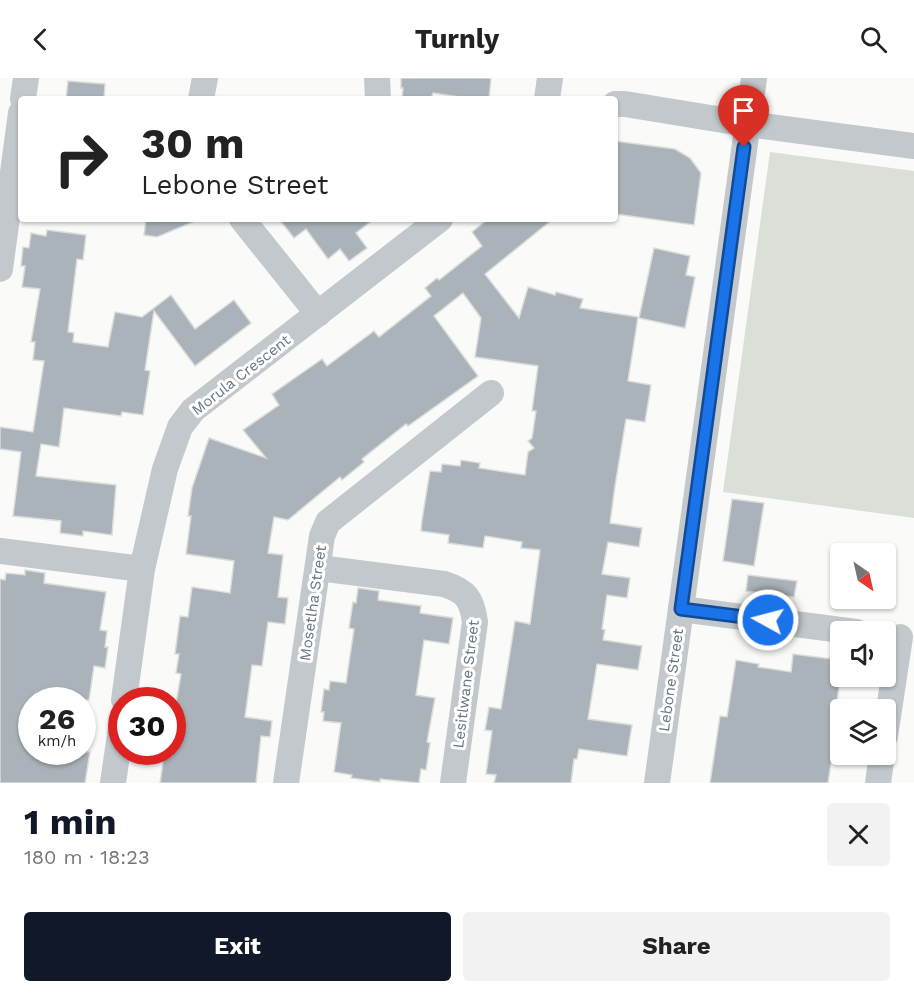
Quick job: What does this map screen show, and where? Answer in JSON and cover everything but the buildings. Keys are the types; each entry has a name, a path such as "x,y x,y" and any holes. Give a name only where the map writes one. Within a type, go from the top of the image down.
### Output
{"street":[{"path":"23,96 26,78"},
{"path":"202,96 205,78"},
{"path":"377,78 378,96"},
{"path":"547,96 550,78"},
{"name":"Lebone Street","path":"657,783 754,78"},
{"path":"618,104 914,146"},
{"path":"0,269 18,135"},
{"path":"245,222 318,314"},
{"name":"Morula Crescent","path":"126,687 142,569 165,468 180,427 193,410 436,222"},
{"name":"Mosetlha Street","path":"286,783 322,536 328,522 491,393"},
{"path":"0,550 142,569"},
{"name":"Lesitlwane Street","path":"319,568 444,584 458,588 468,597 473,607 475,622 453,783"},
{"path":"681,609 830,629"},
{"path":"891,699 900,637"},
{"path":"113,783 116,765"},
{"path":"878,783 880,765"}],"shaded area":[{"path":"770,152 914,171 914,518 723,492"}],"route":[{"path":"744,147 681,609 768,620"}]}
